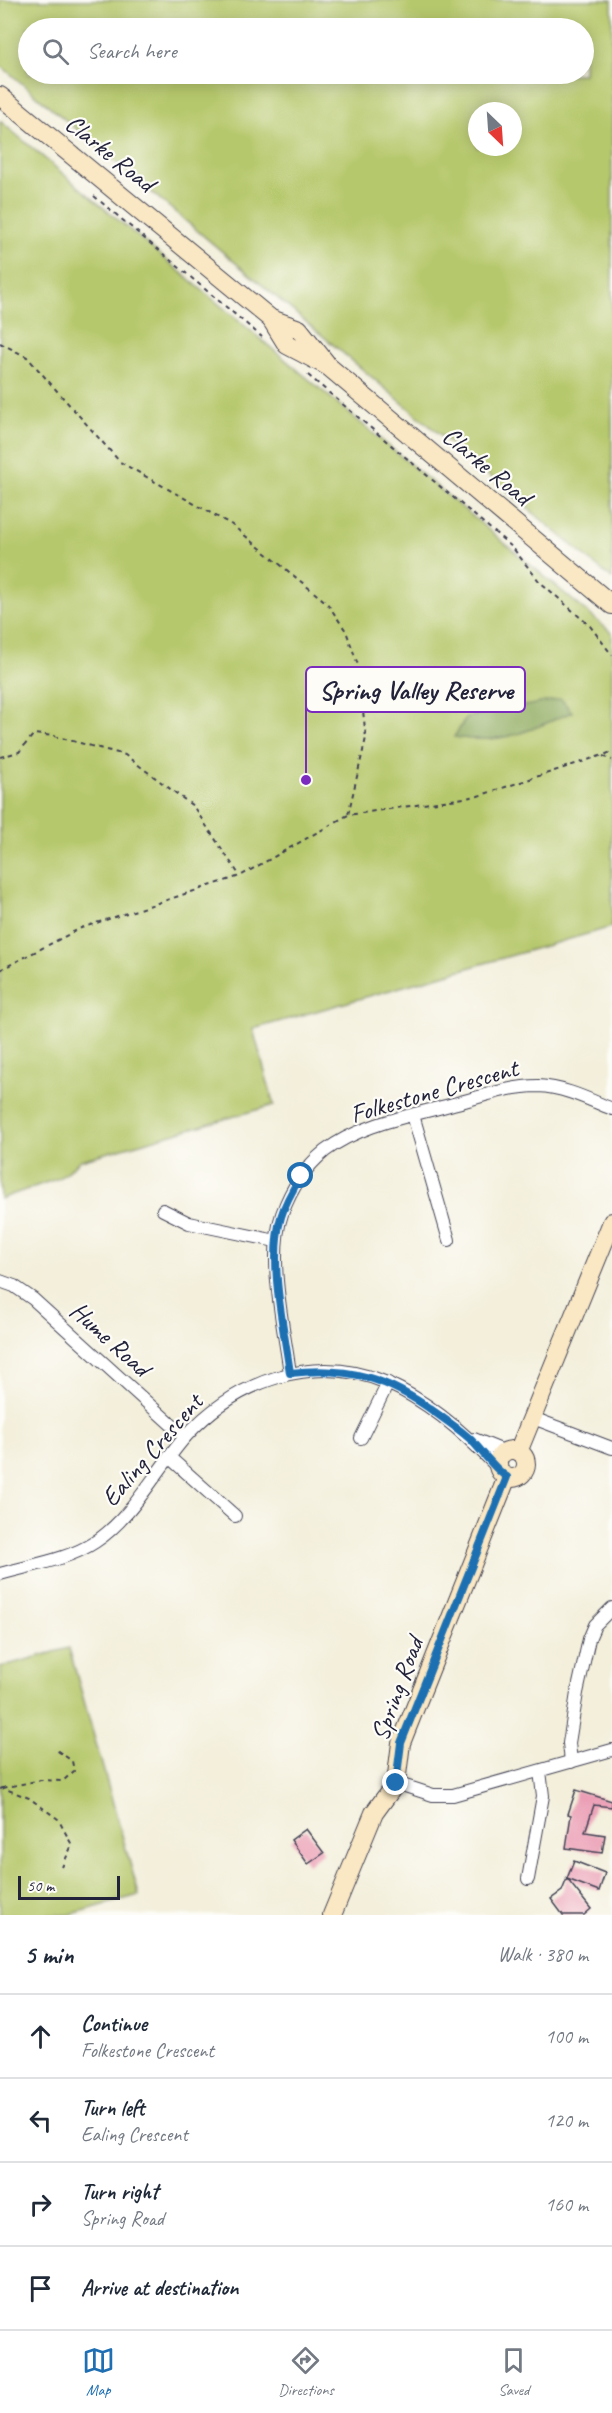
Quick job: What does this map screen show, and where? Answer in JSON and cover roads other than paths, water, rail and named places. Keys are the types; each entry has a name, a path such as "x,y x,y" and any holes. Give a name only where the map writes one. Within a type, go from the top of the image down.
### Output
{"main road":[{"name":"Clarke Road","path":"0,96 271,319 287,345 329,367 612,605"},
{"name":"Spring Road","path":"332,1915 374,1813 396,1783 401,1743 507,1463 534,1418 612,1222"}],"street":[{"name":"Folkestone Crescent","path":"290,1373 280,1297 276,1241 281,1217 291,1192 313,1162 327,1150 344,1139 414,1115 511,1088 540,1086 567,1091 612,1108"},
{"path":"414,1115 449,1240"},
{"path":"163,1210 189,1223 276,1241"},
{"name":"Hume Road","path":"0,1281 14,1286 33,1299 186,1437"},
{"name":"Ealing Crescent","path":"0,1574 72,1553 93,1543 117,1524 186,1437 204,1418 236,1394 258,1383 290,1373 337,1371 388,1383 408,1393 507,1463"},
{"path":"361,1438 388,1383"},
{"path":"534,1418 612,1448"},
{"name":"Ealing Crescent","path":"467,1436 507,1463"},
{"path":"170,1457 235,1516"},
{"path":"571,1762 569,1743 589,1639 595,1625 612,1608"},
{"path":"396,1783 433,1795 453,1795 612,1750"},
{"path":"528,1879 543,1796 540,1772"}],"place":[{"name":"Spring Valley Reserve","path":"306,780"}]}
